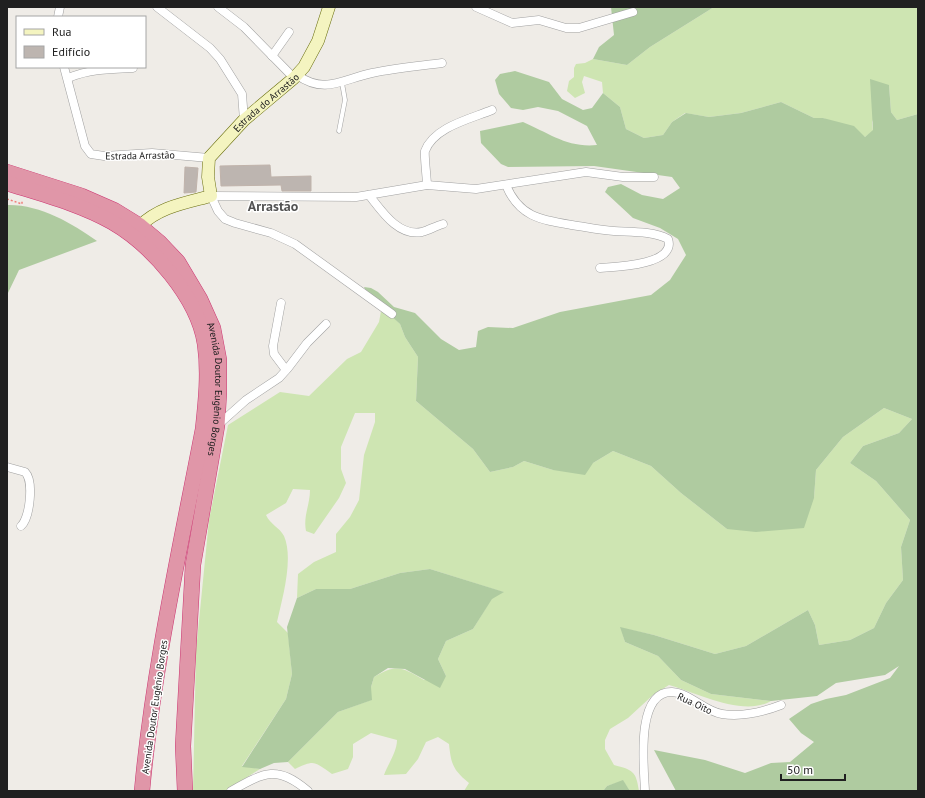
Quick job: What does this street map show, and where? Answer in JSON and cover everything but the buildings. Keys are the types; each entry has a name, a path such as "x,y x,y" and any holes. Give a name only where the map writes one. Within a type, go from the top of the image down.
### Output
{"highway":[{"name":"Avenida Doutor Eugênio Borges","path":"7,172 82,196 114,210 140,226 159,242 178,262 200,299 213,328 219,360 217,426 193,566 183,746 184,791"},
{"name":"Avenida Doutor Eugênio Borges","path":"7,183 75,205 111,221 134,236 155,254 178,284 196,318 205,343 206,396 203,429 162,649 151,718 142,791"}],"street":[{"path":"156,7 210,48 220,59 242,94 244,120"},
{"path":"218,7 244,27 272,56 295,76 313,84 324,85 342,83 372,73 442,63"},
{"name":"Estrada do Arrastão","path":"209,158 244,120 295,76 308,61 318,42 328,7"},
{"path":"476,7 512,23 539,20 566,28 579,28 633,12"},
{"path":"272,56 289,32"},
{"name":"Estrada Arrastão","path":"64,68 85,146 91,154 104,156 158,153 209,158"},
{"path":"68,78 84,71 134,68"},
{"path":"427,185 425,152 436,136 449,128 492,110"},
{"path":"209,158 208,177 211,196 218,211 225,219 271,233 295,244 392,314"},
{"path":"140,226 154,214 165,209 211,196 356,196 427,185 476,189 586,172 654,178"},
{"path":"506,185 510,196 518,206 527,213 538,218 588,228 656,236 668,239 669,246 667,251 660,256 634,266 600,268"},
{"path":"369,194 391,222 407,230 421,232 443,224"},
{"path":"281,303 273,346 274,354 286,370"},
{"path":"217,426 246,400 279,378 307,343 326,324"},
{"path":"7,467 25,472 30,479 26,519 20,526"},
{"name":"Rua Oito","path":"645,791 644,749 646,720 654,700 671,692 711,711 722,714 743,715 764,712 781,705"},
{"path":"231,791 260,776 271,774 281,774 291,778 308,791"}],"lane":[{"path":"339,131 345,100 342,83"}],"path":[{"path":"7,196 23,200 22,204 7,199"}],"green space":[{"path":"611,7 714,7 650,47 627,65 593,59 599,47 614,35"},
{"path":"714,7 918,7 918,114 897,120 891,112 889,85 872,122 873,131 865,137 823,118 814,118 781,102 741,113 709,117 685,113 672,122 663,135 644,138 626,129 620,107 603,93 602,82 584,76 582,82 585,93 575,98 567,91 569,81 574,77 574,68 576,64 585,63 593,59 627,65 650,47"},
{"path":"515,71 549,82 562,99 583,110 592,108 603,93 620,107 626,129 644,138 663,135 672,122 686,113 709,117 741,113 781,102 814,118 823,118 854,126 865,137 873,130 870,79 889,85 891,112 897,120 918,114 918,791 676,791 654,750 705,760 745,773 771,763 790,762 814,742 801,733 789,719 811,704 846,695 890,678 899,666 885,675 836,683 817,696 771,701 711,694 681,680 658,656 625,642 620,627 654,635 715,654 746,646 808,610 815,625 819,645 850,640 874,628 886,603 903,580 901,547 910,520 876,481 850,463 863,446 899,433 912,419 884,408 843,437 816,470 814,498 804,528 756,532 727,529 681,493 651,466 613,451 593,463 585,475 553,470 524,461 513,467 490,472 473,449 416,401 418,357 405,337 400,324 368,295 364,287 371,288 378,292 394,307 415,313 441,339 459,350 476,347 478,331 488,327 513,328 560,312 651,295 670,280 686,255 678,239 660,228 633,218 605,192 608,187 621,184 642,195 663,199 680,188 672,177 594,166 508,167 501,164 481,143 480,131 523,122 567,142 597,145 587,126 558,111 538,107 523,110 511,108 499,94 495,80 500,74"},
{"path":"7,205 43,211 66,221 97,241 19,270 7,295"},
{"path":"382,306 400,324 405,337 418,357 416,401 473,449 490,472 513,467 524,461 553,470 593,463 613,451 651,466 681,493 727,529 814,498 816,470 843,437 884,408 912,419 899,433 863,446 850,463 876,481 910,520 901,547 903,580 886,603 874,628 850,640 819,645 815,625 808,610 746,646 715,654 654,635 621,628 625,642 658,656 681,680 711,694 771,701 760,705 734,705 707,698 669,685 653,695 628,718 610,729 605,740 605,749 614,765 626,768 635,775 639,791 630,791 623,781 607,786 603,791 464,791 469,783 456,770 452,762 449,744 438,737 426,742 418,759 406,774 384,775 394,753 397,740 371,733 353,744 353,757 348,769 332,774 317,764 310,763 295,769 288,762 338,712 371,700 371,687 374,677 394,669 411,672 424,680 446,676 438,659 446,641 473,629 492,598 503,592 430,569 400,573 350,589 316,589 297,598 298,574 314,562 336,552 336,534 350,517 359,500 364,455 375,422 375,413 355,413 341,447 341,469 346,483 339,498 314,534 306,531 305,526 310,490 293,489 286,503 266,515 282,533 287,545 288,556 286,579 277,622 288,633 292,674 286,699 242,766 260,769 225,791 193,791 196,651 209,520 228,425 280,392 309,396 347,359 361,352 379,322"},
{"path":"430,569 504,592 492,599 473,629 446,641 438,659 446,676 440,688 405,669 388,668 374,677 371,687 372,700 338,712 288,762 274,763 260,769 242,767 286,699 292,674 287,627 297,598 316,589 350,589 400,573"},
{"path":"623,780 630,791 603,791 607,786"}],"district":[{"name":"Arrastão","path":"273,206"}]}
